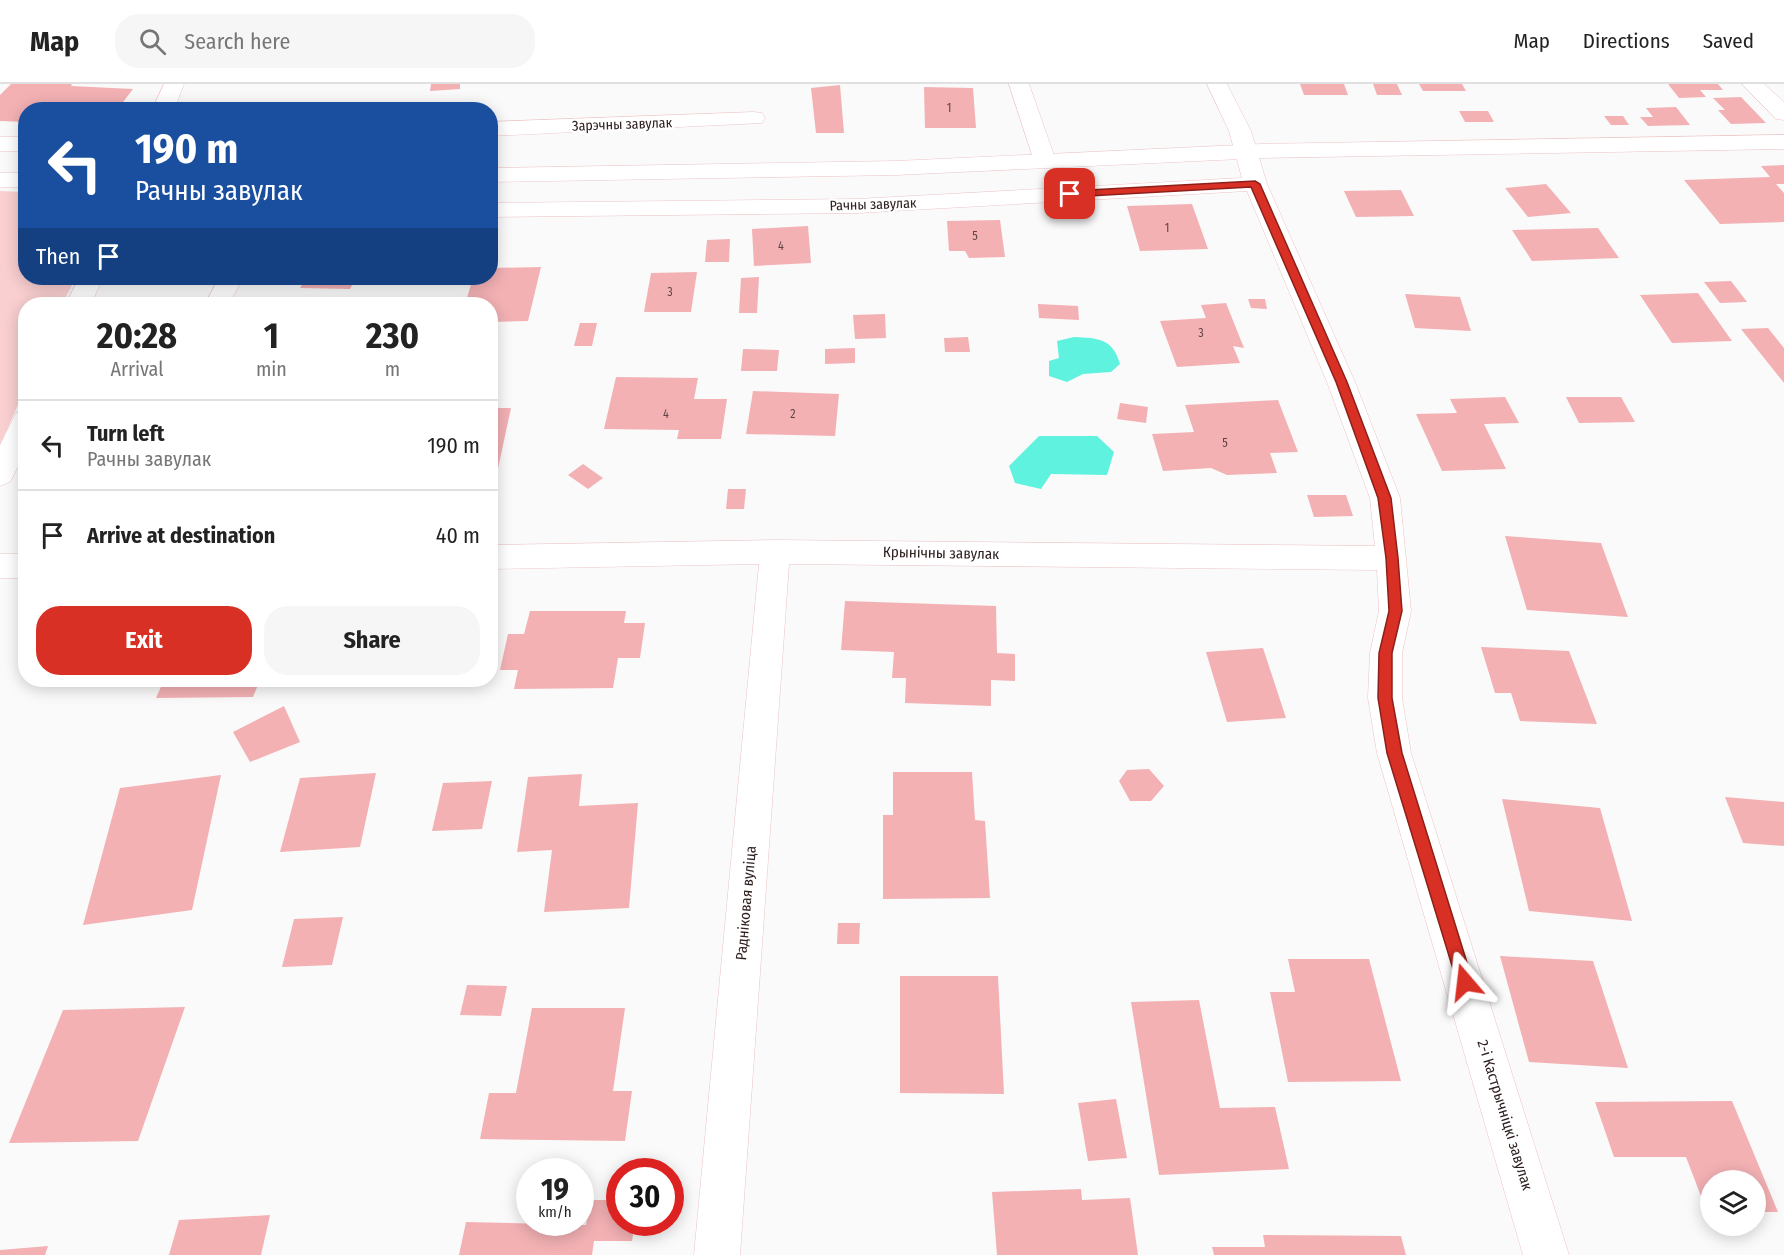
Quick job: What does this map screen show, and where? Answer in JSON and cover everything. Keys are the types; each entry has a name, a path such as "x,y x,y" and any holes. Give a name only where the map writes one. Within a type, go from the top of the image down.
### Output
{"street":[{"path":"166,102 174,84"},
{"path":"1019,84 1045,161"},
{"name":"2-і Кастрычніцкі завулак","path":"1216,84 1240,131 1255,184 1362,434 1384,498 1392,558 1395,611 1386,653 1385,698 1394,753 1546,1255"},
{"path":"1752,84 1784,114"},
{"name":"Зарэчны завулак","path":"498,129 754,118"},
{"path":"498,175 850,169 1245,152 1784,142"},
{"path":"0,144 18,144"},
{"path":"0,180 18,180"},
{"name":"Рачны завулак","path":"498,210 857,206 1255,184"},
{"path":"0,475 18,437"},
{"name":"Крынічны завулак","path":"498,557 775,552 1392,558"},
{"name":"Радніковая вуліца","path":"717,1255 775,552"},
{"path":"0,566 18,566"}],"shaded area":[{"path":"0,191 18,192 18,285 72,285 66,297 18,297 18,404 0,446"},
{"path":"1074,337 1103,341 1113,349 1120,364 1111,372 1083,374 1067,382 1049,376 1049,361 1059,358 1057,341"},
{"path":"1039,436 1097,436 1114,452 1107,475 1051,474 1041,489 1015,483 1009,466"}],"building":[{"path":"11,84 72,84 71,86 133,89 123,102 18,102 18,122 0,121 0,95"},
{"path":"431,84 460,84 460,89 430,91"},
{"path":"1300,84 1344,84 1348,95 1304,95"},
{"path":"1373,84 1397,84 1402,95 1377,95"},
{"path":"1419,84 1462,84 1466,91 1423,91"},
{"path":"1668,84 1718,84 1723,90 1700,90 1706,97 1679,98"},
{"path":"840,85 844,133 816,133 811,88"},
{"path":"924,87 973,88 976,128 925,128"},
{"path":"1741,97 1766,123 1731,124 1718,110 1725,110 1713,98"},
{"path":"1676,107 1690,125 1648,126 1640,117 1653,117 1646,108"},
{"path":"1459,111 1488,111 1494,122 1465,122"},
{"path":"1604,116 1623,116 1629,125 1611,125"},
{"path":"1784,165 1784,184 1776,184 1784,193 1784,222 1720,224 1684,180 1770,177 1761,166"},
{"path":"1546,184 1571,213 1528,217 1505,188"},
{"path":"1401,190 1414,216 1356,217 1344,191"},
{"path":"1192,204 1208,249 1140,251 1127,206"},
{"path":"1000,220 1005,257 969,258 965,251 949,251 947,221"},
{"path":"808,226 811,263 754,266 752,229"},
{"path":"1598,228 1619,258 1532,261 1512,230"},
{"path":"730,239 729,262 705,262 707,240"},
{"path":"541,267 528,321 498,322 498,297 467,297 471,285 498,285 498,268"},
{"path":"697,272 691,312 644,312 651,273"},
{"path":"759,277 757,313 739,313 741,278"},
{"path":"1731,281 1747,302 1720,303 1704,282"},
{"path":"302,285 352,285 350,289 300,288"},
{"path":"1698,293 1732,341 1672,343 1640,295"},
{"path":"1405,294 1460,297 1471,331 1415,328"},
{"path":"1248,299 1265,299 1267,309 1251,308"},
{"path":"1226,303 1244,348 1233,346 1240,363 1177,367 1160,321 1206,318 1201,305"},
{"path":"1038,304 1078,306 1079,320 1039,318"},
{"path":"885,314 886,338 855,339 853,315"},
{"path":"580,323 597,323 592,346 574,346"},
{"path":"1768,328 1784,348 1784,383 1741,329"},
{"path":"968,337 970,352 945,352 944,338"},
{"path":"855,348 855,363 825,364 825,349"},
{"path":"743,349 779,350 777,371 741,371"},
{"path":"616,377 698,378 694,399 727,399 721,439 677,439 679,430 604,429"},
{"path":"753,391 839,394 835,436 746,434"},
{"path":"1505,397 1519,423 1484,424 1506,469 1442,471 1416,414 1457,413 1450,399"},
{"path":"1566,397 1621,397 1635,422 1579,423"},
{"path":"1278,400 1298,452 1270,453 1277,473 1227,475 1211,468 1163,471 1152,434 1194,432 1185,405"},
{"path":"1120,403 1148,407 1146,423 1117,419"},
{"path":"498,408 511,408 498,468"},
{"path":"583,464 603,478 588,489 568,475"},
{"path":"728,489 746,489 744,509 726,509"},
{"path":"1307,495 1346,495 1353,516 1314,517"},
{"path":"1505,536 1601,543 1628,617 1527,610"},
{"path":"845,601 996,606 997,653 1015,654 1015,681 991,680 991,706 905,703 906,678 892,678 894,652 841,650"},
{"path":"530,611 626,611 624,623 645,623 640,658 618,658 613,688 514,689 518,670 500,670 508,634 524,634"},
{"path":"1481,647 1569,651 1597,724 1520,721 1511,693 1495,693"},
{"path":"1263,648 1286,718 1227,722 1206,652"},
{"path":"161,687 257,687 253,697 156,698"},
{"path":"284,706 300,742 250,762 233,732"},
{"path":"1149,769 1164,786 1151,801 1130,801 1119,781 1127,770"},
{"path":"893,772 972,772 975,820 985,821 990,898 883,899 883,815 893,815"},
{"path":"376,773 360,847 280,852 300,778"},
{"path":"582,774 579,806 638,803 629,908 544,912 552,850 517,852 528,777"},
{"path":"221,775 192,910 83,925 120,788"},
{"path":"492,781 482,829 432,831 443,783"},
{"path":"1725,797 1784,802 1784,846 1743,843"},
{"path":"1502,799 1600,808 1632,921 1529,911"},
{"path":"343,917 332,965 282,967 294,919"},
{"path":"838,923 860,923 859,944 837,944"},
{"path":"1500,956 1593,961 1628,1068 1529,1062"},
{"path":"1288,959 1369,959 1401,1081 1288,1082 1270,992 1295,992"},
{"path":"900,976 998,976 1004,1094 900,1093"},
{"path":"467,985 507,986 501,1016 460,1015"},
{"path":"1199,1000 1220,1108 1275,1107 1289,1169 1159,1175 1131,1002"},
{"path":"185,1007 138,1141 9,1143 63,1010"},
{"path":"532,1008 625,1008 613,1091 632,1091 625,1141 480,1139 489,1093 516,1093"},
{"path":"1116,1099 1127,1158 1088,1161 1078,1103"},
{"path":"1732,1101 1761,1170 1700,1170 1700,1194 1686,1157 1614,1157 1595,1102"},
{"path":"1766,1183 1778,1212 1766,1212"},
{"path":"1081,1189 1082,1200 1130,1198 1138,1255 997,1255 992,1192"},
{"path":"594,1200 606,1200 606,1236 633,1236 632,1241 594,1241 592,1255 459,1255 466,1222 516,1223 516,1236 594,1236"},
{"path":"270,1215 261,1255 169,1255 179,1220"},
{"path":"1263,1235 1401,1236 1406,1255 1214,1255 1212,1247 1265,1247"},
{"path":"48,1246 45,1255 0,1255 0,1250"}],"route":[{"path":"1070,194 1255,184 1341,382 1384,498 1392,558 1395,611 1386,653 1385,698 1394,753 1465,982"}]}
